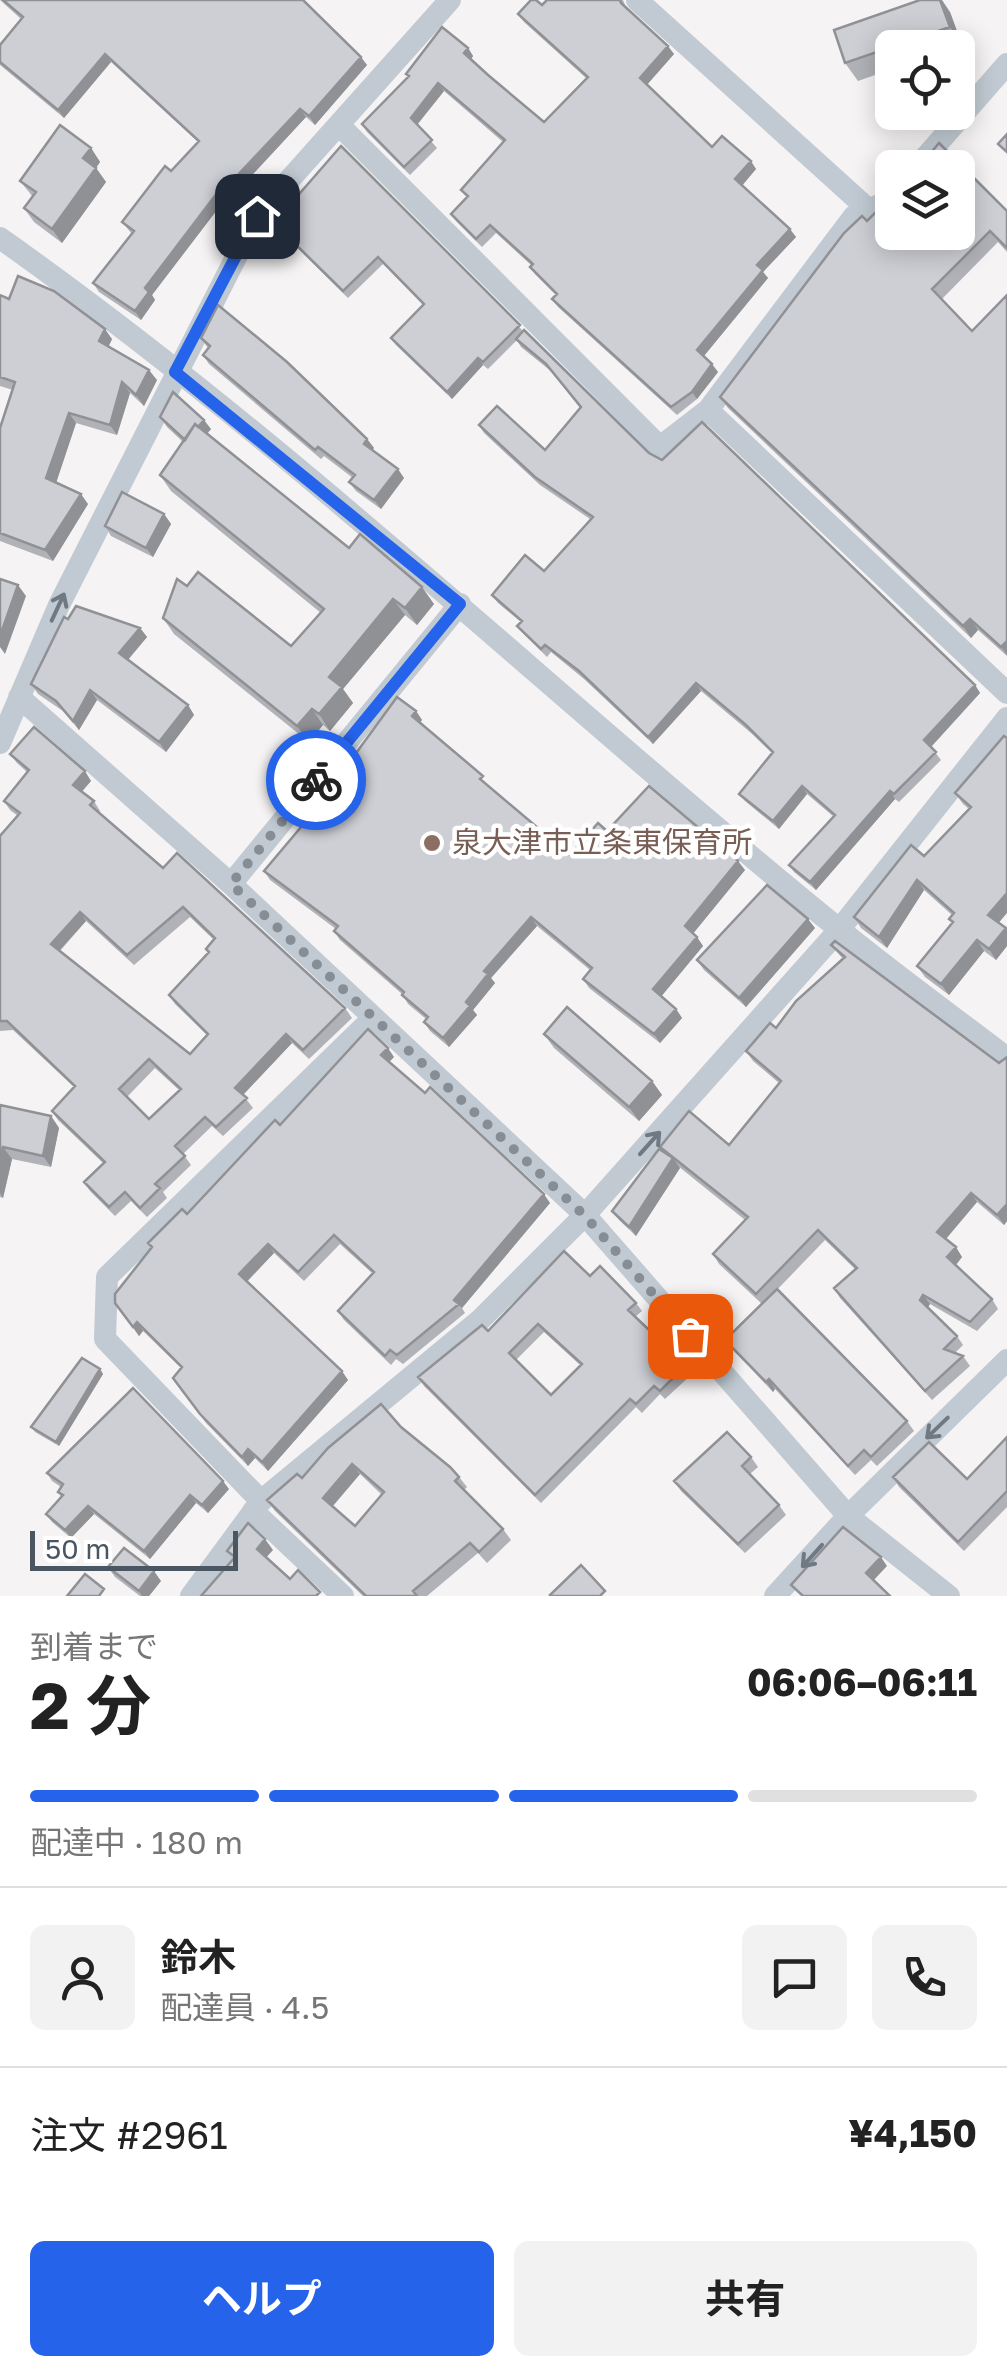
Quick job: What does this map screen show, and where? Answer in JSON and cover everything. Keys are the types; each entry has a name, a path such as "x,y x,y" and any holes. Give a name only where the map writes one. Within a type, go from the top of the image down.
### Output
{"street":[{"path":"0,743 59,605 257,216 450,0"},
{"path":"637,0 869,210"},
{"path":"932,150 1007,64"},
{"path":"340,127 660,446 708,410 854,216 875,206"},
{"path":"0,238 116,320 460,604 839,930 1007,1058"},
{"path":"708,410 1007,693"},
{"path":"231,884 460,604"},
{"path":"19,697 231,884 585,1216 848,1516 949,1596"},
{"path":"191,1596 257,1506 480,1320 585,1216 839,930 1007,718"},
{"path":"344,1596 105,1339 106,1276 372,1019"},
{"path":"775,1596 848,1516 1007,1360"}],"building":[{"path":"3,0 303,0 361,57 309,116 300,109 234,179 230,176 145,288 149,292 135,311 93,283 134,231 122,222 165,166 171,171 199,141 105,54 58,110 0,62 0,45 23,17"},
{"path":"531,0 542,5 547,0 620,0 668,46 640,78 712,147 722,136 751,161 735,179 790,229 757,265 763,270 697,350 712,364 692,392 671,407 552,299 557,294 530,267 533,264 490,225 476,239 451,214 468,196 461,190 505,140 438,83 411,118 432,140 404,167 362,124 409,76 406,74 442,27 468,48 464,53 544,122 588,77 518,14"},
{"path":"920,0 940,0 950,27 875,30 875,53 845,63 834,30"},
{"path":"60,125 91,148 83,158 96,168 52,229 24,208 36,192 20,181"},
{"path":"1007,134 1007,152 998,144"},
{"path":"341,146 520,325 483,362 478,358 447,392 391,338 424,304 378,257 343,291 274,223"},
{"path":"975,179 1007,211 1007,248 990,231 975,246"},
{"path":"875,213 875,250 971,250 932,289 972,331 1007,295 1007,641 1001,647 970,619 963,626 720,397 844,233 862,216 867,221"},
{"path":"18,276 54,291 105,329 99,341 149,370 136,395 122,382 110,425 69,413 46,478 81,494 45,550 0,533 0,428 15,382 0,377 0,295 9,299"},
{"path":"218,305 287,362 367,439 364,444 398,469 374,500 349,482 355,475 318,447 315,450 203,355 210,346 201,338"},
{"path":"524,330 649,453 662,460 702,422 975,685 924,740 936,752 894,794 890,791 810,882 789,865 835,815 802,786 773,821 739,794 773,752 746,725 696,683 648,737 579,671 545,645 541,649 517,626 522,621 492,595 525,555 544,571 593,517 535,477 479,425 497,406 545,450 581,407 546,364 516,339"},
{"path":"173,392 204,420 198,427 195,424 185,440 160,417"},
{"path":"195,424 349,548 360,534 422,587 405,608 393,599 329,677 342,687 319,714 312,709 297,726 163,618 177,579 187,586 198,572 291,646 324,609 160,475"},
{"path":"122,492 164,514 146,548 105,526"},
{"path":"0,579 18,585 0,636"},
{"path":"76,606 140,628 119,653 188,705 159,742 90,690 73,721 56,701 31,684 64,617 68,619"},
{"path":"397,697 416,711 412,716 483,776 480,779 570,855 598,823 607,831 649,786 738,861 685,926 697,937 653,989 676,1009 654,1034 583,979 592,968 531,917 484,971 488,974 466,1002 470,1006 443,1038 424,1022 428,1017 402,995 404,992 334,931 338,926 264,871 307,820 316,827 364,770 351,760"},
{"path":"34,727 85,771 73,785 94,801 90,805 163,868 177,853 345,1008 303,1050 286,1034 235,1088 247,1098 216,1127 205,1117 175,1146 185,1156 155,1184 160,1188 140,1208 125,1192 109,1207 84,1182 105,1162 52,1111 75,1086 7,1021 0,1021 0,836 20,813 4,801 29,770 10,754","holes":["183,907 215,938 206,949 209,952 169,995 208,1034 190,1054 51,944 80,912 127,955","149,1059 181,1089 149,1119 119,1089"]},
{"path":"1004,736 1007,893 988,915 1006,928 989,949 977,940 941,984 917,966 953,922 949,919 954,913 917,880 879,937 854,917 911,845 924,856 971,807 955,793"},
{"path":"767,885 808,919 739,998 697,960"},
{"path":"835,941 999,1063 1007,1057 1007,1204 997,1215 971,1193 937,1232 956,1247 947,1257 992,1299 970,1322 923,1295 920,1300 957,1336 944,1349 963,1356 925,1391 834,1288 857,1268 818,1230 756,1294 713,1254 748,1217 660,1147 689,1111 729,1145 781,1081 746,1051 770,1023 776,1028 796,1001 845,957 831,945"},
{"path":"567,1007 652,1081 629,1107 544,1034"},
{"path":"368,1029 388,1048 381,1055 425,1093 430,1087 544,1194 454,1300 459,1304 397,1355 390,1350 385,1356 338,1311 374,1272 334,1235 298,1272 268,1244 239,1274 342,1371 262,1462 248,1449 242,1457 200,1414 173,1378 182,1367 137,1322 133,1327 115,1303 115,1294 152,1247 148,1243 182,1209 187,1214 275,1120 280,1125"},
{"path":"0,1105 51,1116 43,1156 3,1147 0,1162"},
{"path":"659,1149 673,1158 629,1227 612,1211"},
{"path":"564,1251 590,1276 600,1266 636,1303 628,1310 686,1365 660,1391 654,1386 636,1404 630,1399 535,1495 418,1377 482,1325 488,1331","holes":["538,1324 582,1364 551,1395 509,1353"]},
{"path":"777,1289 907,1421 871,1457 864,1450 848,1466 769,1379 766,1382 725,1340"},
{"path":"82,1358 100,1369 56,1442 31,1427"},
{"path":"133,1388 223,1481 202,1505 190,1495 144,1551 88,1506 65,1530 46,1514 63,1495 58,1492 63,1484 47,1473"},
{"path":"381,1404 401,1427 450,1467 459,1477 455,1481 503,1529 479,1552 470,1543 413,1591 417,1596 366,1596 267,1500 297,1474 302,1478 328,1448","holes":["352,1464 384,1492 355,1526 323,1498"]},
{"path":"727,1432 751,1457 742,1466 779,1505 738,1544 674,1481"},
{"path":"1007,1437 1007,1491 958,1542 893,1477 929,1442 967,1479"},
{"path":"248,1523 265,1539 257,1549 290,1579 298,1570 320,1592 316,1596 201,1596 235,1557 227,1551"},
{"path":"843,1527 881,1557 866,1573 890,1596 803,1596 791,1585"},
{"path":"124,1548 154,1571 139,1591 108,1567"},
{"path":"581,1565 605,1591 600,1596 550,1595"},
{"path":"85,1574 104,1589 99,1596 67,1596"}],"way so far":[{"path":"316,780 231,884 585,1216 690,1336"}],"place":[{"name":"泉大津市立条東保育所","path":"432,843"}],"route":[{"path":"257,216 175,372 460,604 316,780"}]}
